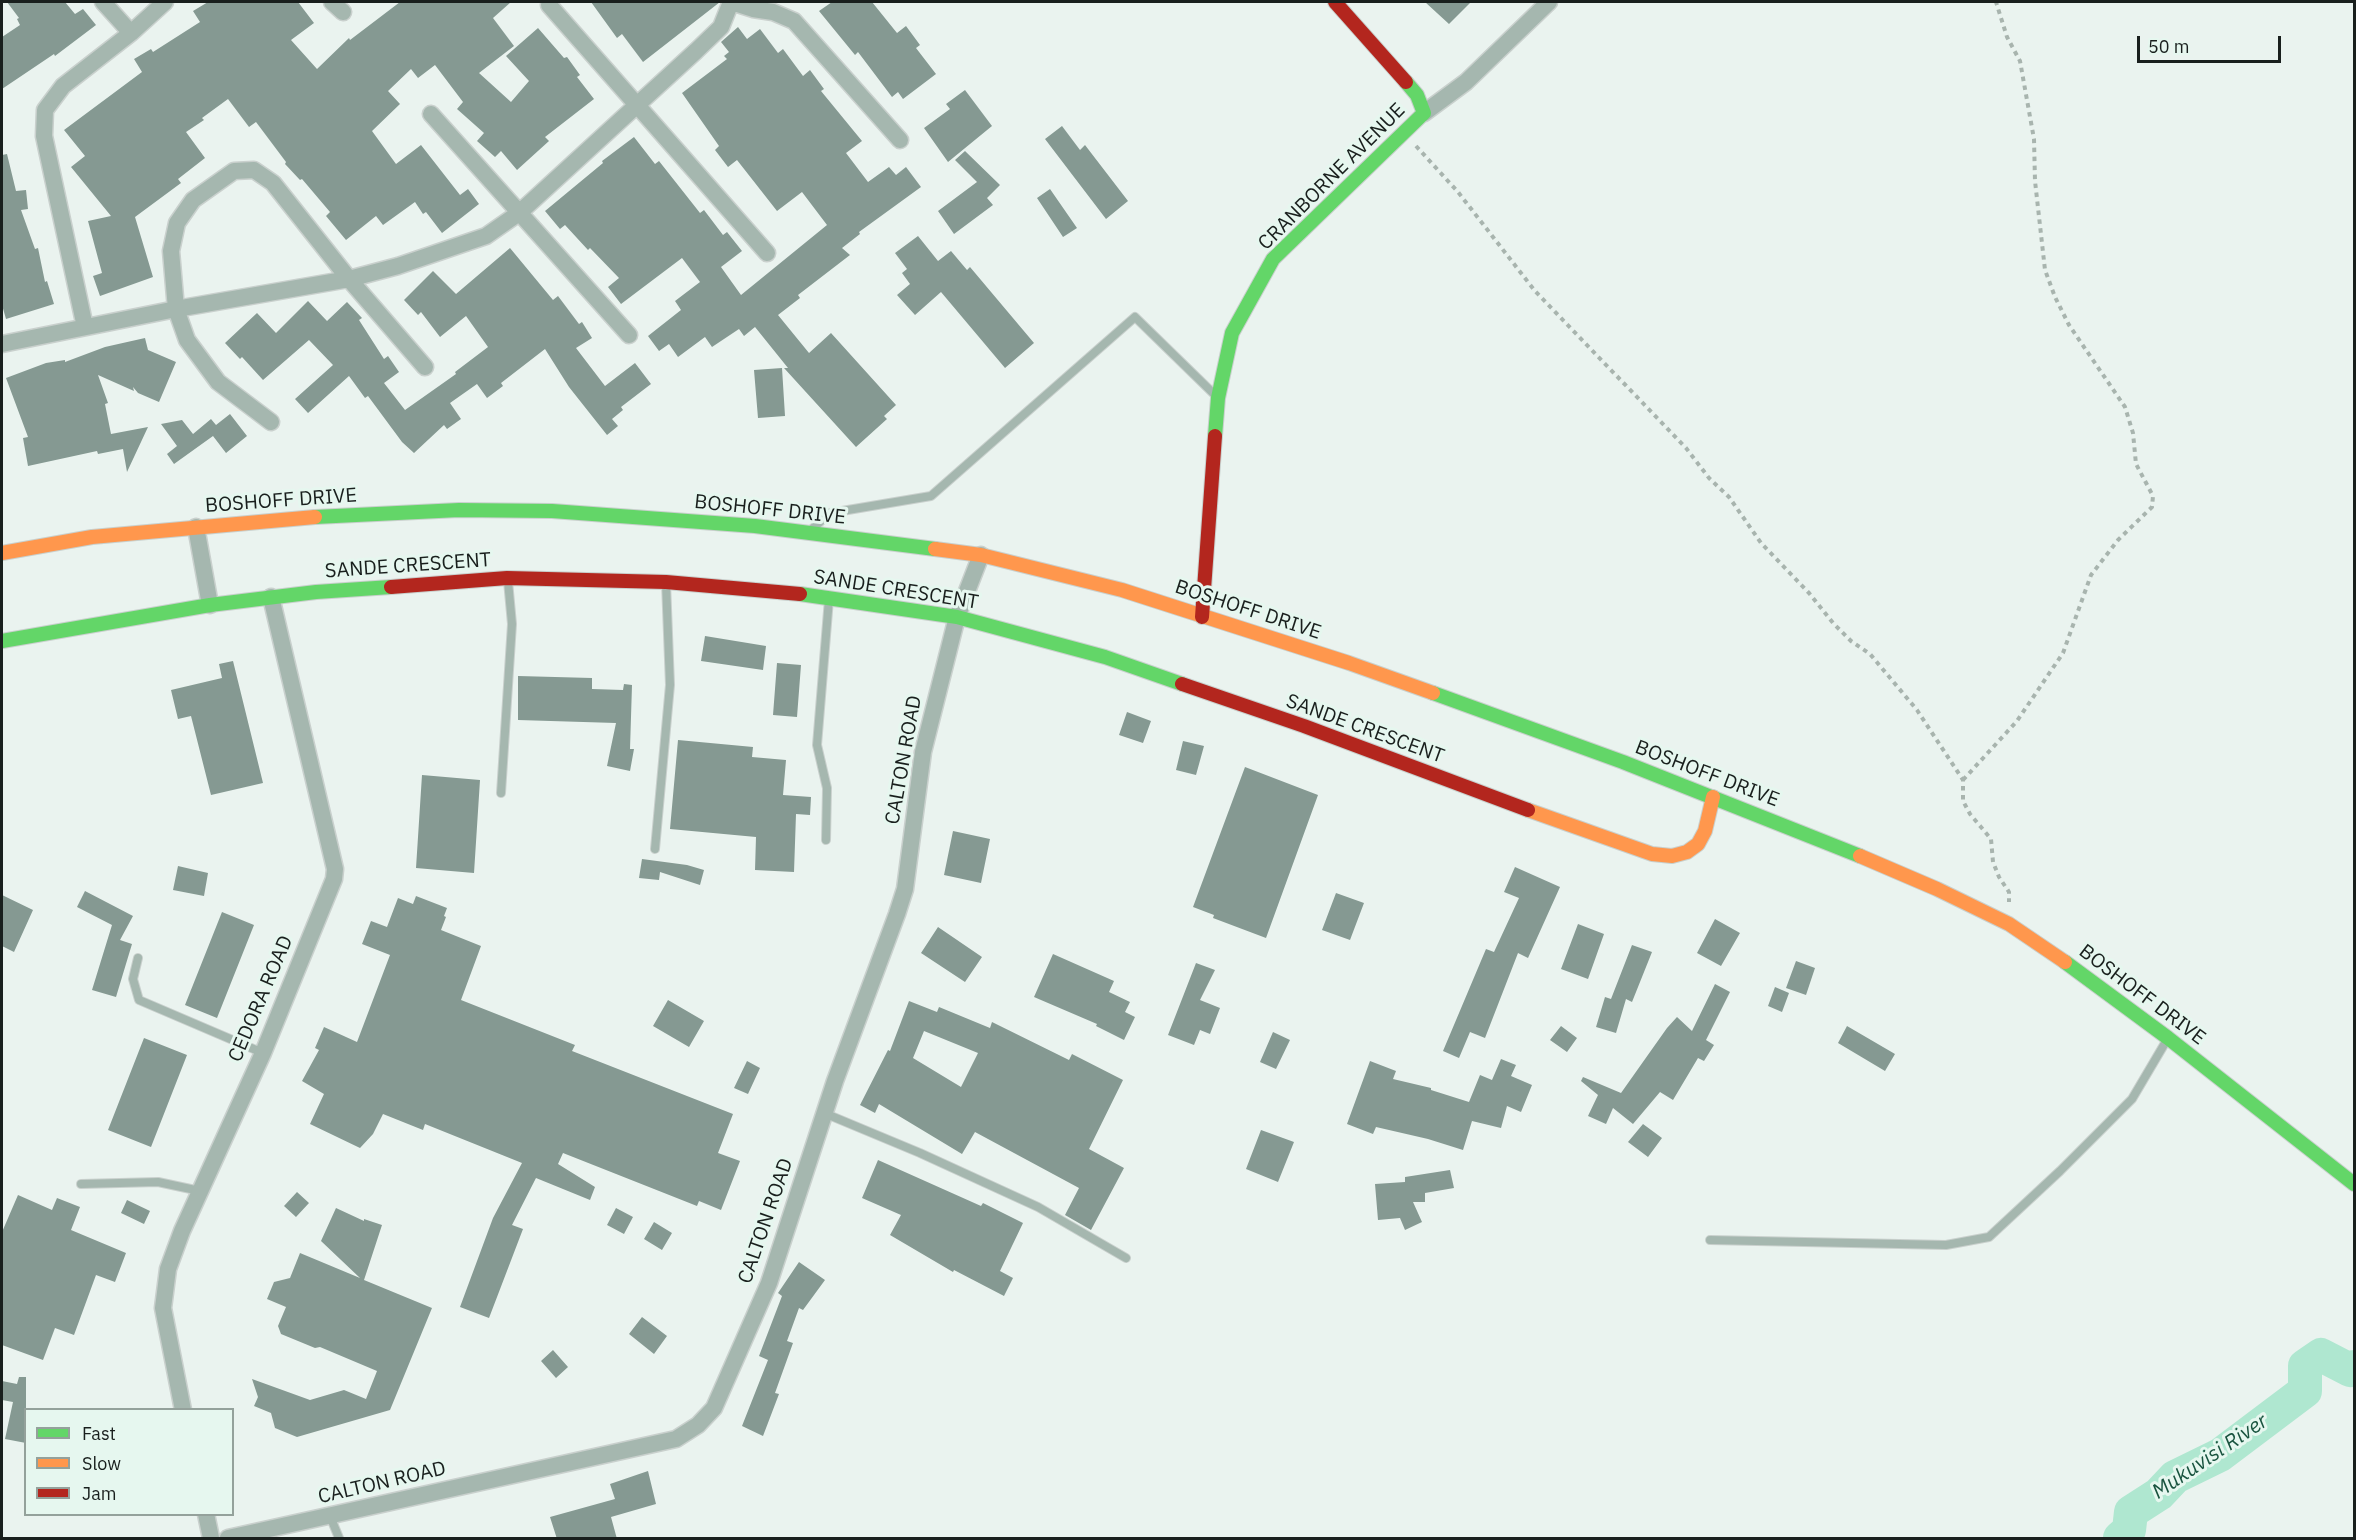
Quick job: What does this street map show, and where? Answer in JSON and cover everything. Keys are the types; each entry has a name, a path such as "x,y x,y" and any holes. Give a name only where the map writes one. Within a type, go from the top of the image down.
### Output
{"street":[{"path":"103,2 131,33"},
{"path":"85,327 44,136 45,110 63,86 131,33 165,2"},
{"path":"2,344 176,309 349,279 398,266 486,236 519,213 721,27 731,2 753,9 774,12 794,21 900,140"},
{"name":"CRANBORNE AVENUE","path":"1202,617 1218,398 1232,333 1274,259 1424,113 1417,95 1335,2"},
{"path":"1424,113 1466,82 1549,2"},
{"path":"549,5 767,253"},
{"path":"431,114 629,335"},
{"path":"271,422 218,382 187,340 176,309 171,251 177,223 193,200 234,171 254,170 273,183 349,279 425,368"},
{"name":"BOSHOFF DRIVE","path":"2,553 92,537 309,517 459,510 552,511 755,526 981,555 1122,590 1382,675 1567,741 1713,797 1927,884 2009,924 2058,956 2168,1038 2355,1184"},
{"path":"196,527 210,604"},
{"name":"CALTON ROAD","path":"228,1539 676,1439 698,1425 714,1408 769,1283 824,1113 905,889 923,752 957,617 981,555"},
{"name":"SANDE CRESCENT","path":"2,641 210,604 271,597 507,578 666,582 829,597 957,617 1116,661 1304,726 1496,799 1652,854 1672,856 1687,852 1698,844 1705,831 1713,797"},
{"name":"CEDORA ROAD","path":"183,1408 163,1308 168,1269 262,1053 334,879 335,869 271,597"},
{"path":"206,1516 211,1539"}],"lane":[{"path":"809,533 830,513 931,496 1135,317 1218,398"},
{"path":"501,793 512,624 507,578"},
{"path":"655,849 670,685 666,582"},
{"path":"826,840 827,788 817,745 829,597"},
{"path":"138,958 133,979 139,1000 262,1053"},
{"path":"1710,1240 1946,1245 1989,1237 2060,1171 2132,1099 2168,1038"},
{"path":"824,1113 920,1153 1038,1207 1126,1258"},
{"path":"81,1184 158,1182 200,1191"},
{"path":"330,1516 339,1539"}],"path":[{"path":"1963,780 2017,721 2063,653 2091,575 2118,540 2152,507 2153,496 2136,464 2133,433 2125,407 2069,325 2045,270 2035,182 2034,139 2020,61 2007,37 1996,2"},
{"path":"1404,134 1458,192 1535,291 1686,447 1709,478 1729,497 1761,543 1809,593 1833,623 1851,641 1870,654 1889,674 1917,710 1963,780 1963,801 1970,814 1991,839 1993,862 2009,892 2009,924"}],"building":[{"path":"7,2 65,2 75,14 83,9 96,25 55,56 54,54 2,89 2,37 20,25 17,19 19,18"},
{"path":"208,2 298,2 314,23 291,40 317,69 349,38 350,40 400,2 511,2 493,18 514,46 479,73 511,102 529,81 506,56 538,28 564,58 567,57 580,75 577,77 594,99 545,137 549,141 517,170 501,151 495,157 477,141 484,133 457,109 463,102 435,65 418,78 411,69 388,91 400,104 372,131 396,164 421,145 460,195 468,189 479,204 442,233 426,212 423,214 415,202 383,225 376,216 346,240 326,216 330,212 302,179 300,180 285,164 286,162 256,122 249,127 228,99 186,132 205,158 178,179 181,183 135,217 153,277 100,296 93,276 102,273 88,221 111,216 71,167 85,156 64,130 142,72 134,59 151,49 153,52 200,22 193,11"},
{"path":"591,2 720,2 643,62 622,34 617,38"},
{"path":"832,2 872,2 897,33 906,26 920,45 916,48 936,74 903,99 898,92 892,97 858,52 855,55 819,11"},
{"path":"1425,2 1471,2 1449,24"},
{"path":"738,27 747,39 760,29 778,53 783,49 803,76 810,70 824,89 821,91 862,141 846,153 868,182 889,167 896,175 906,167 921,187 859,232 860,234 842,248 850,255 798,295 800,298 778,315 809,353 831,333 896,405 884,416 887,419 856,447 784,368 788,368 755,327 744,336 739,329 712,347 705,337 678,357 669,344 659,351 648,336 681,310 675,301 700,282 682,258 621,304 608,287 619,278 565,225 560,229 545,211 603,163 602,161 634,137 655,164 659,161 700,213 704,210 723,235 727,232 742,251 721,267 741,295 827,225 802,192 777,211 737,160 728,167 715,150 719,146 682,93 727,59 724,56 729,52 721,42"},
{"path":"965,90 992,126 948,162 924,128 950,109 946,104"},
{"path":"1062,126 1080,150 1085,145 1128,201 1106,219 1045,139"},
{"path":"965,151 1000,185 987,198 993,205 954,234 938,211 977,182 955,160"},
{"path":"7,154 16,191 26,190 28,209 21,210 35,249 38,248 45,282 47,281 54,304 6,319 2,305 2,155"},
{"path":"1050,189 1077,228 1063,237 1037,198"},
{"path":"918,236 938,261 951,251 967,270 970,267 1034,343 1005,368 941,292 915,315 897,295 910,284 902,273 907,269 895,253"},
{"path":"510,248 553,300 558,296 579,324 582,322 592,338 576,348 605,386 635,363 651,384 621,407 623,410 612,419 618,426 607,435 569,387 545,349 501,383 503,386 487,398 477,384 450,403 461,419 447,429 444,425 414,453 402,442 368,396 365,398 349,376 308,413 295,399 333,365 309,340 263,380 242,357 240,359 225,343 257,313 276,333 308,301 327,321 347,302 362,318 359,320 384,359 388,356 399,372 384,383 405,410 456,374 455,372 488,347 466,316 440,337 421,312 418,315 404,300 433,271 456,294"},
{"path":"145,338 148,350 176,362 159,402 138,393 133,387 134,391 98,375 108,403 105,404 111,434 148,427 127,472 123,449 98,454 97,451 28,466 23,438 28,437 6,378 46,363 65,360 65,362 105,347"},
{"path":"782,368 785,416 758,418 754,370"},
{"path":"230,414 247,436 226,453 213,436 174,464 167,454 177,446 161,424 182,420 193,434 211,419 216,425"},
{"path":"705,636 766,646 763,670 701,661"},
{"path":"233,661 263,783 211,795 191,716 178,719 171,690 222,678 219,664"},
{"path":"777,663 801,665 797,717 773,715"},
{"path":"518,676 592,678 592,689 623,690 624,684 632,685 630,749 634,749 630,771 607,766 616,723 518,720"},
{"path":"1127,712 1151,721 1143,743 1119,735"},
{"path":"678,740 753,747 752,757 786,760 783,795 811,797 810,815 796,814 794,872 755,870 756,837 670,829"},
{"path":"1183,741 1204,746 1196,775 1176,770"},
{"path":"1245,767 1318,795 1266,938 1213,918 1214,915 1193,907"},
{"path":"422,775 480,780 474,873 416,868"},
{"path":"953,831 990,839 981,883 944,875"},
{"path":"642,859 687,865 704,870 700,885 660,872 659,880 639,878"},
{"path":"178,866 208,873 204,896 173,890"},
{"path":"1515,867 1560,887 1528,958 1518,953 1485,1038 1470,1032 1459,1058 1443,1051 1486,949 1494,952 1519,898 1504,892"},
{"path":"85,891 133,916 120,940 132,944 116,997 92,990 112,925 77,907"},
{"path":"1336,893 1364,903 1350,940 1322,930"},
{"path":"2,895 33,910 14,952 2,946"},
{"path":"416,896 447,908 441,930 481,946 461,1000 575,1045 572,1051 733,1114 718,1153 740,1161 721,1210 699,1201 697,1206 563,1153 558,1164 595,1187 590,1200 536,1178 512,1225 523,1229 489,1318 460,1307 493,1218 522,1163 425,1124 423,1130 383,1114 373,1134 360,1148 310,1124 324,1094 302,1081 319,1050 315,1048 324,1027 357,1042 390,955 362,944 371,921 387,927 398,898 413,904"},
{"path":"222,912 254,925 217,1018 185,1005"},
{"path":"1715,919 1740,933 1721,966 1697,953"},
{"path":"1578,924 1604,934 1588,979 1561,969"},
{"path":"938,927 982,957 965,982 921,953"},
{"path":"1632,945 1652,952 1632,1002 1626,999 1616,1033 1596,1027 1605,997 1611,999"},
{"path":"1053,954 1114,981 1109,992 1130,1002 1125,1012 1135,1017 1124,1040 1096,1026 1097,1024 1034,997"},
{"path":"1796,961 1815,968 1806,995 1786,988"},
{"path":"1196,963 1215,970 1200,1000 1220,1008 1210,1034 1200,1030 1194,1045 1168,1035"},
{"path":"1715,984 1730,992 1706,1040 1714,1045 1704,1061 1698,1058 1673,1100 1660,1092 1633,1124 1613,1108 1606,1124 1588,1116 1598,1095 1581,1081 1583,1077 1621,1093 1677,1017 1692,1031"},
{"path":"1775,987 1789,993 1782,1012 1768,1006"},
{"path":"668,1000 704,1021 689,1047 653,1026"},
{"path":"909,1001 937,1012 939,1007 990,1028 992,1022 1069,1060 1072,1054 1123,1080 1089,1149 1124,1168 1091,1230 1065,1215 1079,1188 975,1132 962,1154 879,1104 875,1113 860,1105 888,1050 890,1051","holes":["924,1031 978,1053 961,1087 913,1058"]},
{"path":"1561,1026 1577,1038 1567,1052 1550,1040"},
{"path":"1847,1026 1895,1054 1885,1071 1838,1043"},
{"path":"1273,1032 1290,1040 1276,1069 1260,1062"},
{"path":"144,1038 187,1055 151,1147 108,1130"},
{"path":"1501,1059 1516,1065 1511,1076 1532,1085 1521,1112 1507,1106 1501,1128 1472,1121 1463,1150 1376,1127 1373,1134 1347,1124 1370,1061 1396,1071 1393,1079 1431,1088 1431,1090 1469,1102 1480,1075 1492,1080"},
{"path":"747,1061 760,1068 748,1094 734,1088"},
{"path":"1643,1124 1662,1138 1648,1157 1628,1142"},
{"path":"1261,1130 1294,1142 1278,1182 1246,1169"},
{"path":"878,1160 981,1206 983,1203 1023,1223 1000,1271 1013,1278 1004,1296 954,1270 953,1272 890,1235 901,1215 862,1198"},
{"path":"1450,1170 1454,1188 1425,1193 1425,1202 1413,1202 1422,1222 1405,1230 1400,1218 1378,1220 1375,1184 1405,1182 1405,1177"},
{"path":"297,1192 309,1203 296,1217 284,1206"},
{"path":"18,1195 52,1210 57,1198 80,1207 71,1230 126,1253 115,1282 96,1275 74,1335 55,1328 43,1360 2,1345 2,1232"},
{"path":"127,1200 150,1211 144,1224 121,1213"},
{"path":"336,1208 364,1221 364,1219 382,1225 364,1280 432,1308 390,1410 297,1437 275,1428 271,1413 254,1406 258,1397 252,1379 310,1400 344,1390 366,1399 377,1371 320,1347 315,1348 281,1334 278,1326 286,1307 267,1299 274,1282 290,1278 300,1253 360,1278 321,1241"},
{"path":"616,1208 633,1217 624,1234 607,1225"},
{"path":"654,1222 672,1233 662,1250 644,1239"},
{"path":"799,1262 825,1280 803,1310 799,1308 787,1341 793,1343 775,1393 779,1394 763,1436 742,1426 768,1360 759,1356 782,1296 778,1293"},
{"path":"642,1317 667,1336 654,1354 629,1334"},
{"path":"553,1350 568,1367 556,1378 541,1361"},
{"path":"19,1377 26,1377 24,1443 5,1439 13,1402 2,1400 2,1381 17,1384"},
{"path":"648,1471 656,1504 611,1517 617,1539 557,1539 550,1517 615,1499 610,1484"}],"waterway":[{"name":"Mukuvisi River","path":"2120,1538 2129,1530 2131,1512 2159,1494 2175,1477 2220,1455 2305,1391 2305,1366 2321,1355 2350,1370 2354,1367"}],"traffic: fast":[{"path":"1215,436 1218,398 1232,333 1273,259 1424,113 1417,95 1406,82"},
{"path":"315,517 459,510 552,511 755,526 935,549"},
{"path":"2,641 210,605 316,592 391,587"},
{"path":"800,594 957,617 1105,657 1182,684"},
{"path":"1433,693 1623,762 1860,856"},
{"path":"2065,962 2168,1038 2354,1184"}],"traffic: slow":[{"path":"2,553 92,537 315,517"},
{"path":"935,549 981,555 1122,590 1349,663 1433,693"},
{"path":"1528,810 1652,854 1672,856 1687,852 1698,844 1705,831 1713,797"},
{"path":"1860,856 1937,889 2009,924 2065,962"}],"traffic: jam":[{"path":"1335,2 1406,82"},
{"path":"1202,617 1215,436"},
{"path":"391,587 507,578 666,582 800,594"},
{"path":"1182,684 1304,726 1528,810"}]}
